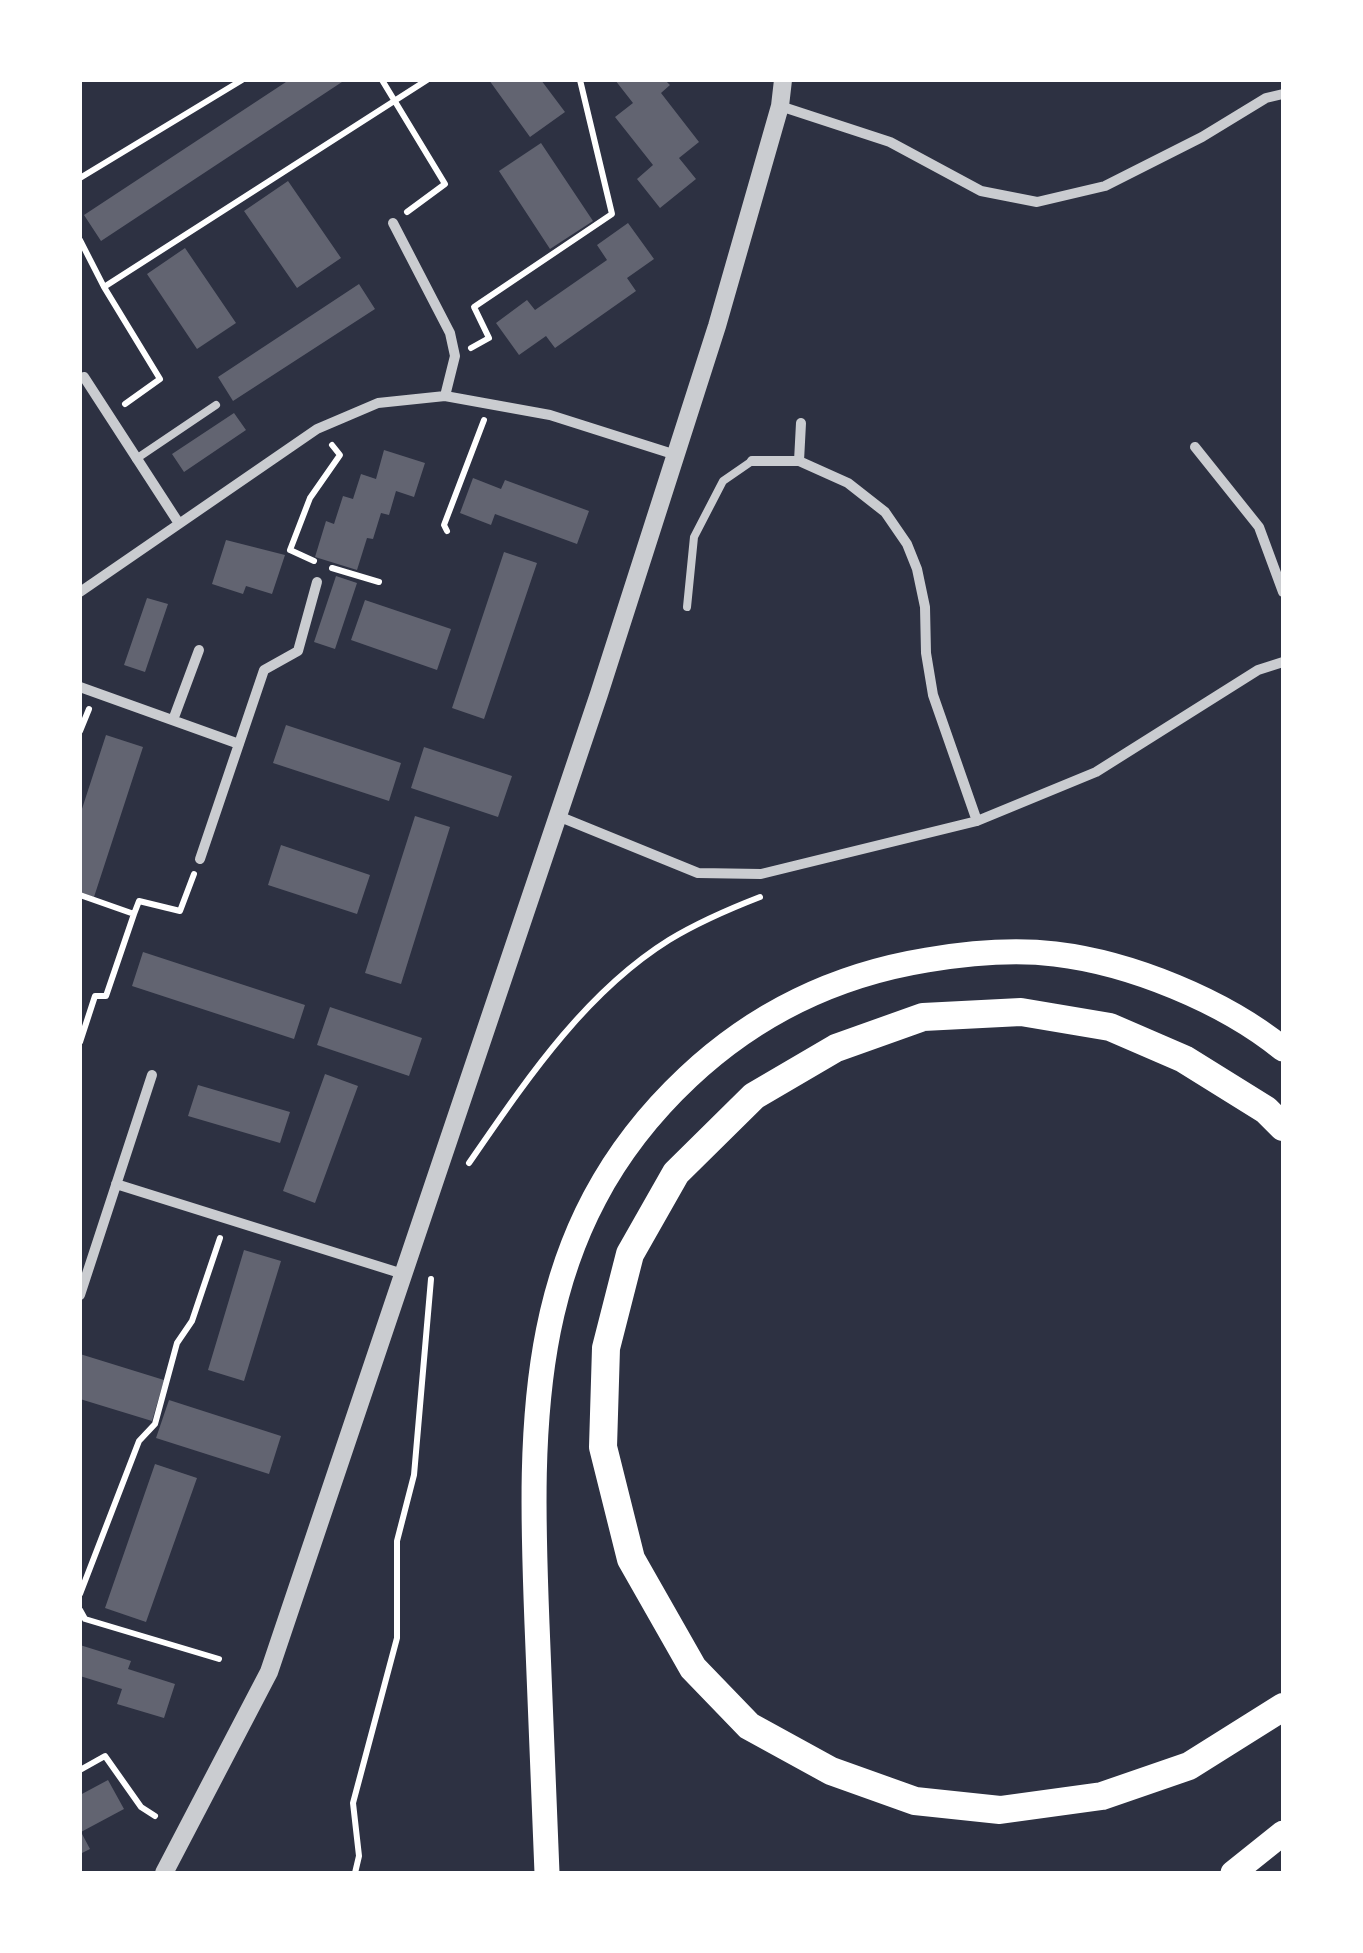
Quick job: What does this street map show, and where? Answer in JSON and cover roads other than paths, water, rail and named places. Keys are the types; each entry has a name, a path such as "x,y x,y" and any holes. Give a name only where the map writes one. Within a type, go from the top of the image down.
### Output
{"highway":[{"path":"1283,1127 1266,1110 1184,1060 1110,1027 1022,1012 923,1017 836,1048 754,1096 676,1173 630,1254 606,1348 603,1447 631,1559 693,1668 750,1726 832,1771 915,1801 1000,1810 1102,1796 1189,1766 1283,1707"}],"main road":[{"path":"548,1873 533,1512 535,1410 548,1322 574,1239 610,1171 657,1106 709,1058 788,1002 881,968 971,953 1056,954 1136,973 1210,1002 1283,1049"},
{"path":"1232,1873 1283,1832"}],"street":[{"path":"164,1873 269,1672 676,454 780,106 783,80"},
{"path":"780,106 890,142 981,192 1037,202 1105,186 1202,137 1266,98 1283,94"},
{"path":"393,223 450,333 455,356 446,396"},
{"path":"84,378 178,522"},
{"path":"80,592 318,428 378,403 446,396 550,415 676,454"},
{"path":"799,461 801,423"},
{"path":"1195,447 1259,526 1283,592"},
{"path":"752,461 799,461 848,484 885,512 907,544 918,569 933,695 977,821"},
{"path":"200,859 264,670 298,651 316,582"},
{"path":"173,720 199,650"},
{"path":"558,816 698,872 761,874 977,821 1096,772 1227,688 1258,670 1283,662"},
{"path":"80,687 239,744"},
{"path":"80,1295 152,1075"},
{"path":"116,1184 403,1274"}],"lane":[{"path":"136,459 216,406"},
{"path":"686,607 694,537 723,480 752,461"}]}
